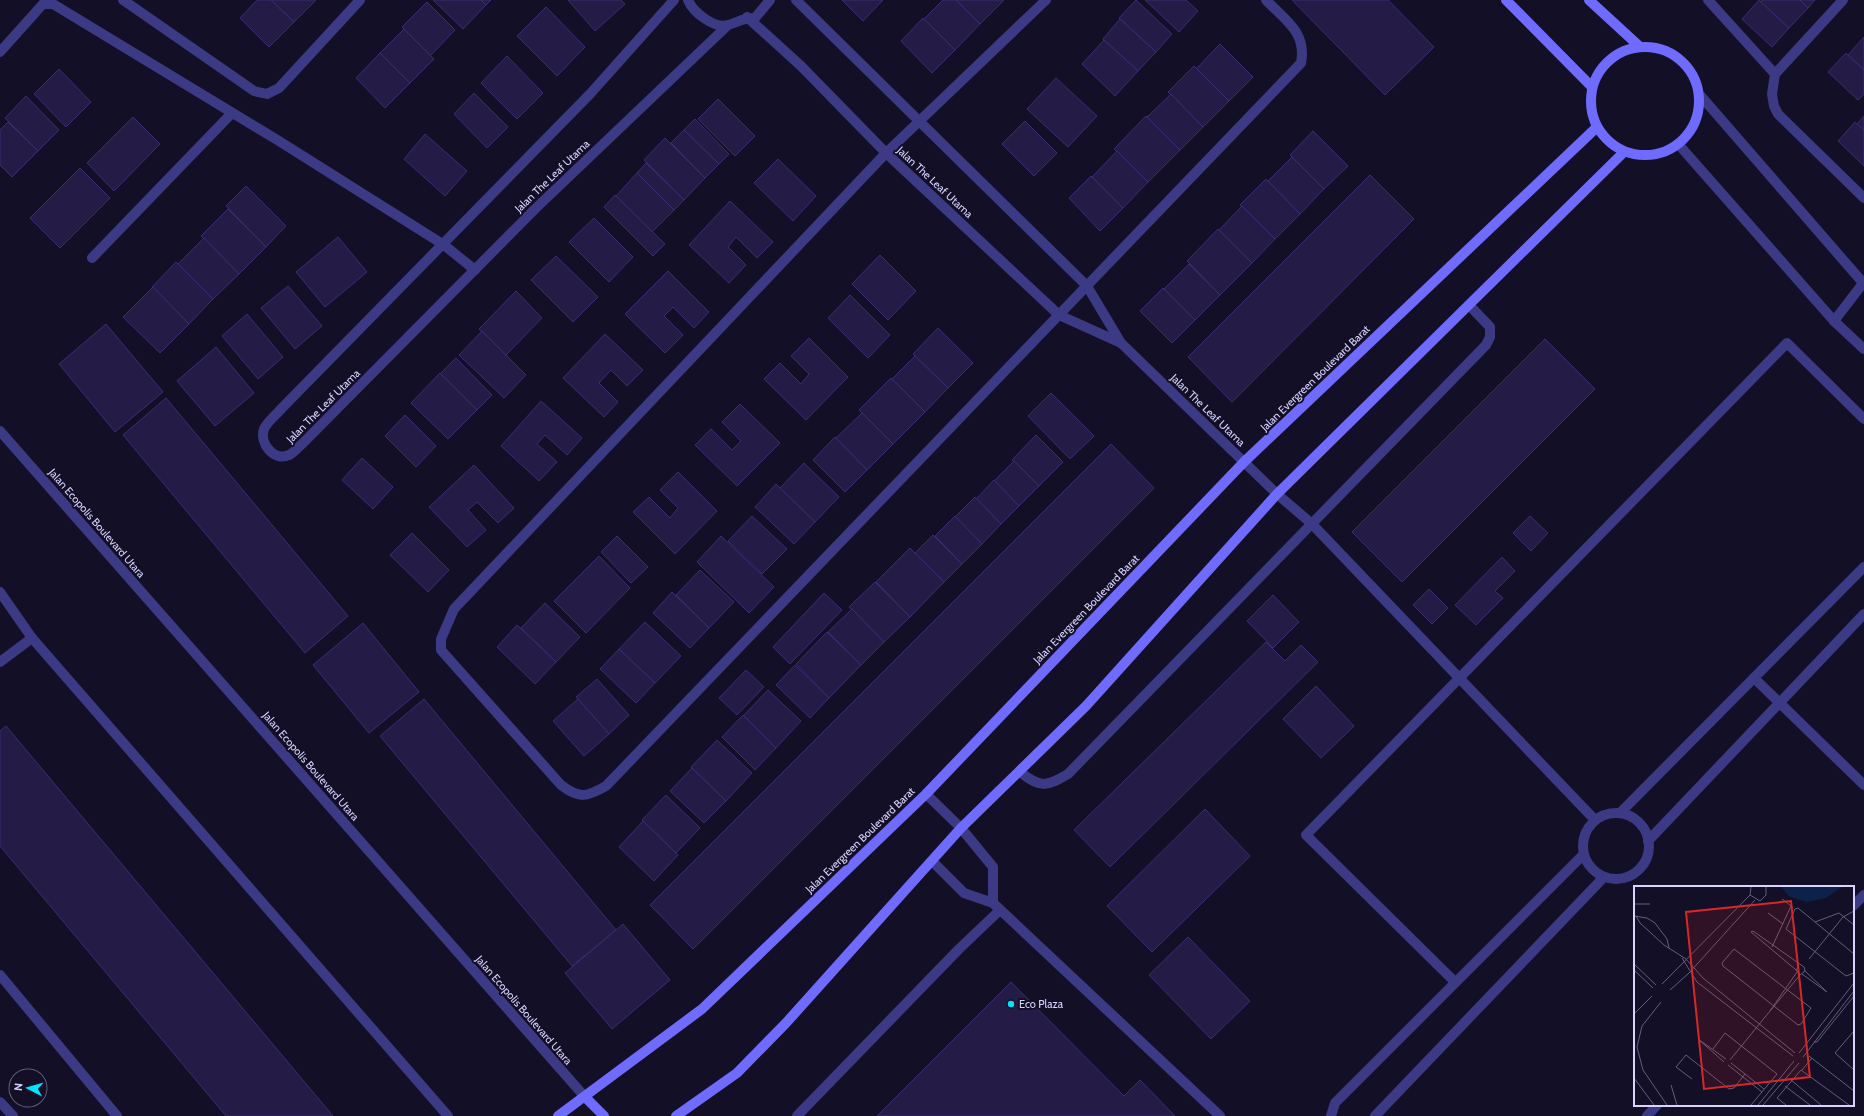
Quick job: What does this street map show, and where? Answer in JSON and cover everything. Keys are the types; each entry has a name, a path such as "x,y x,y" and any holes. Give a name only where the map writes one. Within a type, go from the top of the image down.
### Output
{"street":[{"path":"123,0 254,91 267,94 279,88 360,0"},
{"name":"Jalan The Leaf Utama","path":"674,0 590,94 264,428 263,437 266,446 273,454 282,456 290,455 635,112 727,26 747,17 755,18 770,0"},
{"path":"688,0 699,15 712,23 727,26"},
{"name":"Jalan The Leaf Utama","path":"796,0 1087,286 1121,343 1244,462 1312,524 1595,820"},
{"path":"1046,0 886,153 454,609 441,639 441,650 561,785 573,794 592,795 606,786 1301,63 1302,55 1299,33 1266,0"},
{"path":"1506,0 1591,86"},
{"path":"1589,0 1639,46"},
{"path":"1708,0 1775,74"},
{"path":"1843,0 1775,74 1772,94 1774,106 1778,114 1864,198"},
{"path":"0,52 43,4 53,4 444,245 475,270"},
{"name":"Jalan The Leaf Utama","path":"747,17 801,66 886,153 1059,315 1121,343"},
{"path":"1700,95 1694,122 1679,145 1642,156 1624,152 1608,142 1597,127 1591,110 1591,86 1607,60 1639,46 1656,47 1672,53 1681,60 1695,78 1700,95 1864,283 1834,321"},
{"path":"92,258 232,113"},
{"name":"Jalan Evergreen Boulevard Barat","path":"558,1116 702,1009 926,794 1244,462 1597,127"},
{"path":"1679,145 1834,321 1864,349"},
{"path":"676,1116 736,1073 786,1023 961,828 1086,706 1278,494 1470,306 1624,152"},
{"path":"1020,772 1034,783 1052,783 1068,774 1486,345 1490,337 1490,327 1470,306"},
{"path":"1455,982 1306,835 1787,342 1864,419"},
{"name":"Jalan Ecopolis Boulevard Utara","path":"0,431 604,1116"},
{"path":"1620,813 1864,567"},
{"path":"0,592 32,638 448,1116"},
{"path":"1648,841 1864,614"},
{"path":"0,662 32,638"},
{"path":"1754,678 1864,785"},
{"path":"797,1116 959,949 997,906 993,867 961,828 926,794"},
{"path":"1620,813 1633,818 1643,828 1648,841 1648,854 1642,866 1631,876 1618,879 1604,877 1592,868 1584,854 1583,842 1587,830 1595,820 1607,814 1620,813"},
{"path":"1331,1116 1335,1103 1584,854"},
{"path":"932,861 964,893 997,906 1220,1116"},
{"path":"1375,1116 1604,877"},
{"path":"1854,905 1864,895"},
{"path":"0,975 117,1116"},
{"path":"0,1102 13,1116"},
{"path":"1646,1116 1656,1106"}],"building":[{"path":"257,0 271,0 294,22 269,47 240,18"},
{"path":"271,0 316,0 294,22"},
{"path":"433,0 481,0 486,5 463,29"},
{"path":"481,0 491,0 486,5"},
{"path":"568,0 621,0 625,4 595,31"},
{"path":"842,0 883,0 863,21"},
{"path":"943,0 956,0 980,24 955,50 924,19"},
{"path":"956,0 1004,0 980,24"},
{"path":"1136,0 1172,34 1156,52 1119,18"},
{"path":"1145,0 1186,0 1198,11 1179,32"},
{"path":"1292,0 1388,0 1434,47 1385,95"},
{"path":"1759,0 1789,28 1772,47 1742,19"},
{"path":"1762,0 1800,0 1808,8 1789,28 1761,2"},
{"path":"1800,0 1815,0 1808,8"},
{"path":"427,2 455,30 430,56 402,27"},
{"path":"546,7 585,47 557,76 517,36"},
{"path":"923,18 955,50 932,73 901,41"},
{"path":"1120,19 1156,52 1138,71 1103,39"},
{"path":"404,29 434,59 410,83 380,53"},
{"path":"1864,37 1864,70 1848,55"},
{"path":"1104,40 1138,71 1115,96 1082,64"},
{"path":"1220,44 1253,77 1229,101 1196,69"},
{"path":"380,53 410,83 385,108 356,78"},
{"path":"1846,53 1864,70 1864,94 1858,100 1828,72"},
{"path":"507,56 543,93 517,119 481,83"},
{"path":"1194,66 1229,101 1203,127 1168,92"},
{"path":"59,69 91,102 66,127 34,94"},
{"path":"1056,78 1097,116 1068,147 1027,109"},
{"path":"474,93 508,127 487,148 454,114"},
{"path":"1171,94 1203,127 1180,150 1147,117"},
{"path":"26,96 59,130 38,151 5,118"},
{"path":"718,99 755,136 735,156 698,119"},
{"path":"1146,116 1180,150 1148,182 1114,149"},
{"path":"1864,116 1864,130 1857,124"},
{"path":"133,117 160,144 114,191 87,163"},
{"path":"695,119 729,154 719,164 684,130"},
{"path":"1025,121 1057,153 1034,176 1002,144"},
{"path":"8,122 38,151 12,177 0,165 0,130"},
{"path":"1855,122 1864,130 1864,166 1838,141"},
{"path":"684,130 719,164 705,178 671,143"},
{"path":"1313,131 1348,166 1324,189 1290,155"},
{"path":"425,134 467,171 445,196 404,159"},
{"path":"665,138 705,178 684,200 644,160"},
{"path":"1117,151 1148,182 1123,208 1092,177"},
{"path":"1292,157 1324,189 1300,214 1268,181"},
{"path":"778,159 816,196 793,221 754,183"},
{"path":"646,163 684,200 674,210 637,173"},
{"path":"80,168 110,198 60,248 30,218"},
{"path":"637,173 674,210 652,232 616,196"},
{"path":"1370,175 1414,219 1232,402 1188,357"},
{"path":"1091,176 1123,208 1100,231 1069,198"},
{"path":"1266,179 1300,214 1275,239 1240,205"},
{"path":"246,186 286,226 266,247 226,206"},
{"path":"615,195 665,244 653,256 604,207"},
{"path":"730,201 773,242 757,258 736,237 728,247 746,265 729,283 689,245"},
{"path":"1242,206 1275,239 1252,263 1219,230"},
{"path":"228,209 266,247 239,274 201,236"},
{"path":"594,218 633,257 609,282 569,242"},
{"path":"1218,229 1252,263 1220,295 1187,261"},
{"path":"338,237 367,272 325,307 296,272"},
{"path":"204,238 239,274 213,299 178,264"},
{"path":"880,255 916,291 888,320 852,284"},
{"path":"556,256 598,297 573,322 531,280"},
{"path":"176,262 213,299 189,324 152,287"},
{"path":"1189,264 1220,295 1195,320 1164,289"},
{"path":"668,271 709,312 694,328 673,307 664,316 683,335 665,353 625,314"},
{"path":"288,286 322,326 295,349 261,308"},
{"path":"153,287 189,324 160,353 123,317"},
{"path":"1163,288 1195,320 1172,343 1140,311"},
{"path":"516,291 542,318 506,355 479,329"},
{"path":"850,295 890,335 868,358 828,318"},
{"path":"247,314 283,357 258,379 222,336"},
{"path":"106,324 163,392 115,432 59,364"},
{"path":"938,328 973,363 948,388 913,354"},
{"path":"482,331 526,375 504,398 459,355"},
{"path":"605,334 643,370 627,386 611,370 599,383 618,402 604,417 563,378"},
{"path":"809,338 848,377 806,420 764,379 780,363 801,384 809,374 791,356"},
{"path":"1545,339 1595,389 1402,582 1352,532"},
{"path":"216,347 254,393 215,426 177,381"},
{"path":"915,356 948,388 925,412 892,379"},
{"path":"456,358 492,395 477,410 440,374"},
{"path":"440,373 477,410 448,439 411,403"},
{"path":"891,378 925,412 893,444 859,410"},
{"path":"1051,393 1094,436 1070,459 1028,416"},
{"path":"166,398 348,616 305,653 123,435"},
{"path":"541,401 582,438 567,455 545,435 537,444 557,462 539,481 501,446"},
{"path":"740,404 780,443 737,486 695,445 711,429 732,450 741,441 722,422"},
{"path":"862,413 893,444 867,470 836,438"},
{"path":"405,415 436,446 416,467 385,436"},
{"path":"1036,435 1063,462 1039,486 1012,460"},
{"path":"835,437 867,470 845,492 813,460"},
{"path":"1111,444 1154,488 693,949 650,905"},
{"path":"362,458 393,487 373,509 342,480"},
{"path":"1014,461 1039,486 1019,506 994,481"},
{"path":"804,463 839,497 815,522 780,488"},
{"path":"474,465 514,508 498,523 477,502 468,510 486,530 467,547 429,507"},
{"path":"678,472 717,511 675,554 633,512 649,497 670,518 678,508 660,490"},
{"path":"994,480 1019,506 1001,524 976,499"},
{"path":"776,484 815,522 794,544 755,507"},
{"path":"975,497 1001,524 982,544 955,517"},
{"path":"752,516 787,549 762,574 728,541"},
{"path":"955,516 982,544 962,564 935,536"},
{"path":"1530,516 1548,533 1531,551 1513,533"},
{"path":"412,533 449,570 428,592 390,555"},
{"path":"933,535 962,564 944,582 915,553"},
{"path":"617,536 648,567 631,583 601,552"},
{"path":"721,536 774,587 749,613 697,562"},
{"path":"910,548 944,582 910,617 876,582"},
{"path":"599,556 630,588 586,633 554,601"},
{"path":"1502,557 1515,571 1495,591 1503,598 1476,625 1455,605"},
{"path":"700,570 734,602 709,628 676,595"},
{"path":"875,582 910,617 884,642 849,607"},
{"path":"1429,589 1448,608 1432,624 1413,605"},
{"path":"672,592 709,628 690,648 653,613"},
{"path":"824,593 842,610 790,664 773,647"},
{"path":"1273,595 1299,622 1273,648 1247,621"},
{"path":"545,603 580,637 556,662 521,628"},
{"path":"852,609 884,642 861,665 828,632"},
{"path":"645,622 681,656 655,683 619,649"},
{"path":"363,623 419,692 369,733 313,665"},
{"path":"517,625 556,662 535,684 497,647"},
{"path":"827,632 861,665 829,698 796,664"},
{"path":"1266,642 1285,661 1301,645 1318,662 1110,867 1074,830"},
{"path":"619,649 655,683 636,703 600,669"},
{"path":"795,665 829,698 810,718 776,685"},
{"path":"746,670 764,687 737,715 719,698"},
{"path":"597,679 629,715 609,734 576,697"},
{"path":"1316,686 1354,726 1321,758 1283,719"},
{"path":"768,690 801,721 776,748 743,716"},
{"path":"424,699 616,930 572,966 380,736"},
{"path":"578,699 609,734 584,756 553,721"},
{"path":"743,715 776,748 755,770 722,737"},
{"path":"6,726 333,1116 226,1116 0,846 0,731"},
{"path":"717,740 752,773 726,801 691,767"},
{"path":"692,768 726,801 704,823 670,791"},
{"path":"666,795 700,828 676,853 642,820"},
{"path":"1205,809 1250,856 1152,952 1107,906"},
{"path":"643,821 678,855 654,881 619,847"},
{"path":"623,924 670,980 612,1029 565,973"},
{"path":"1188,937 1250,1001 1211,1039 1149,975"},
{"path":"1011,982 1124,1096 1140,1080 1175,1116 877,1116"}],"place":[{"name":"Eco Plaza","path":"1011,1004"}]}
